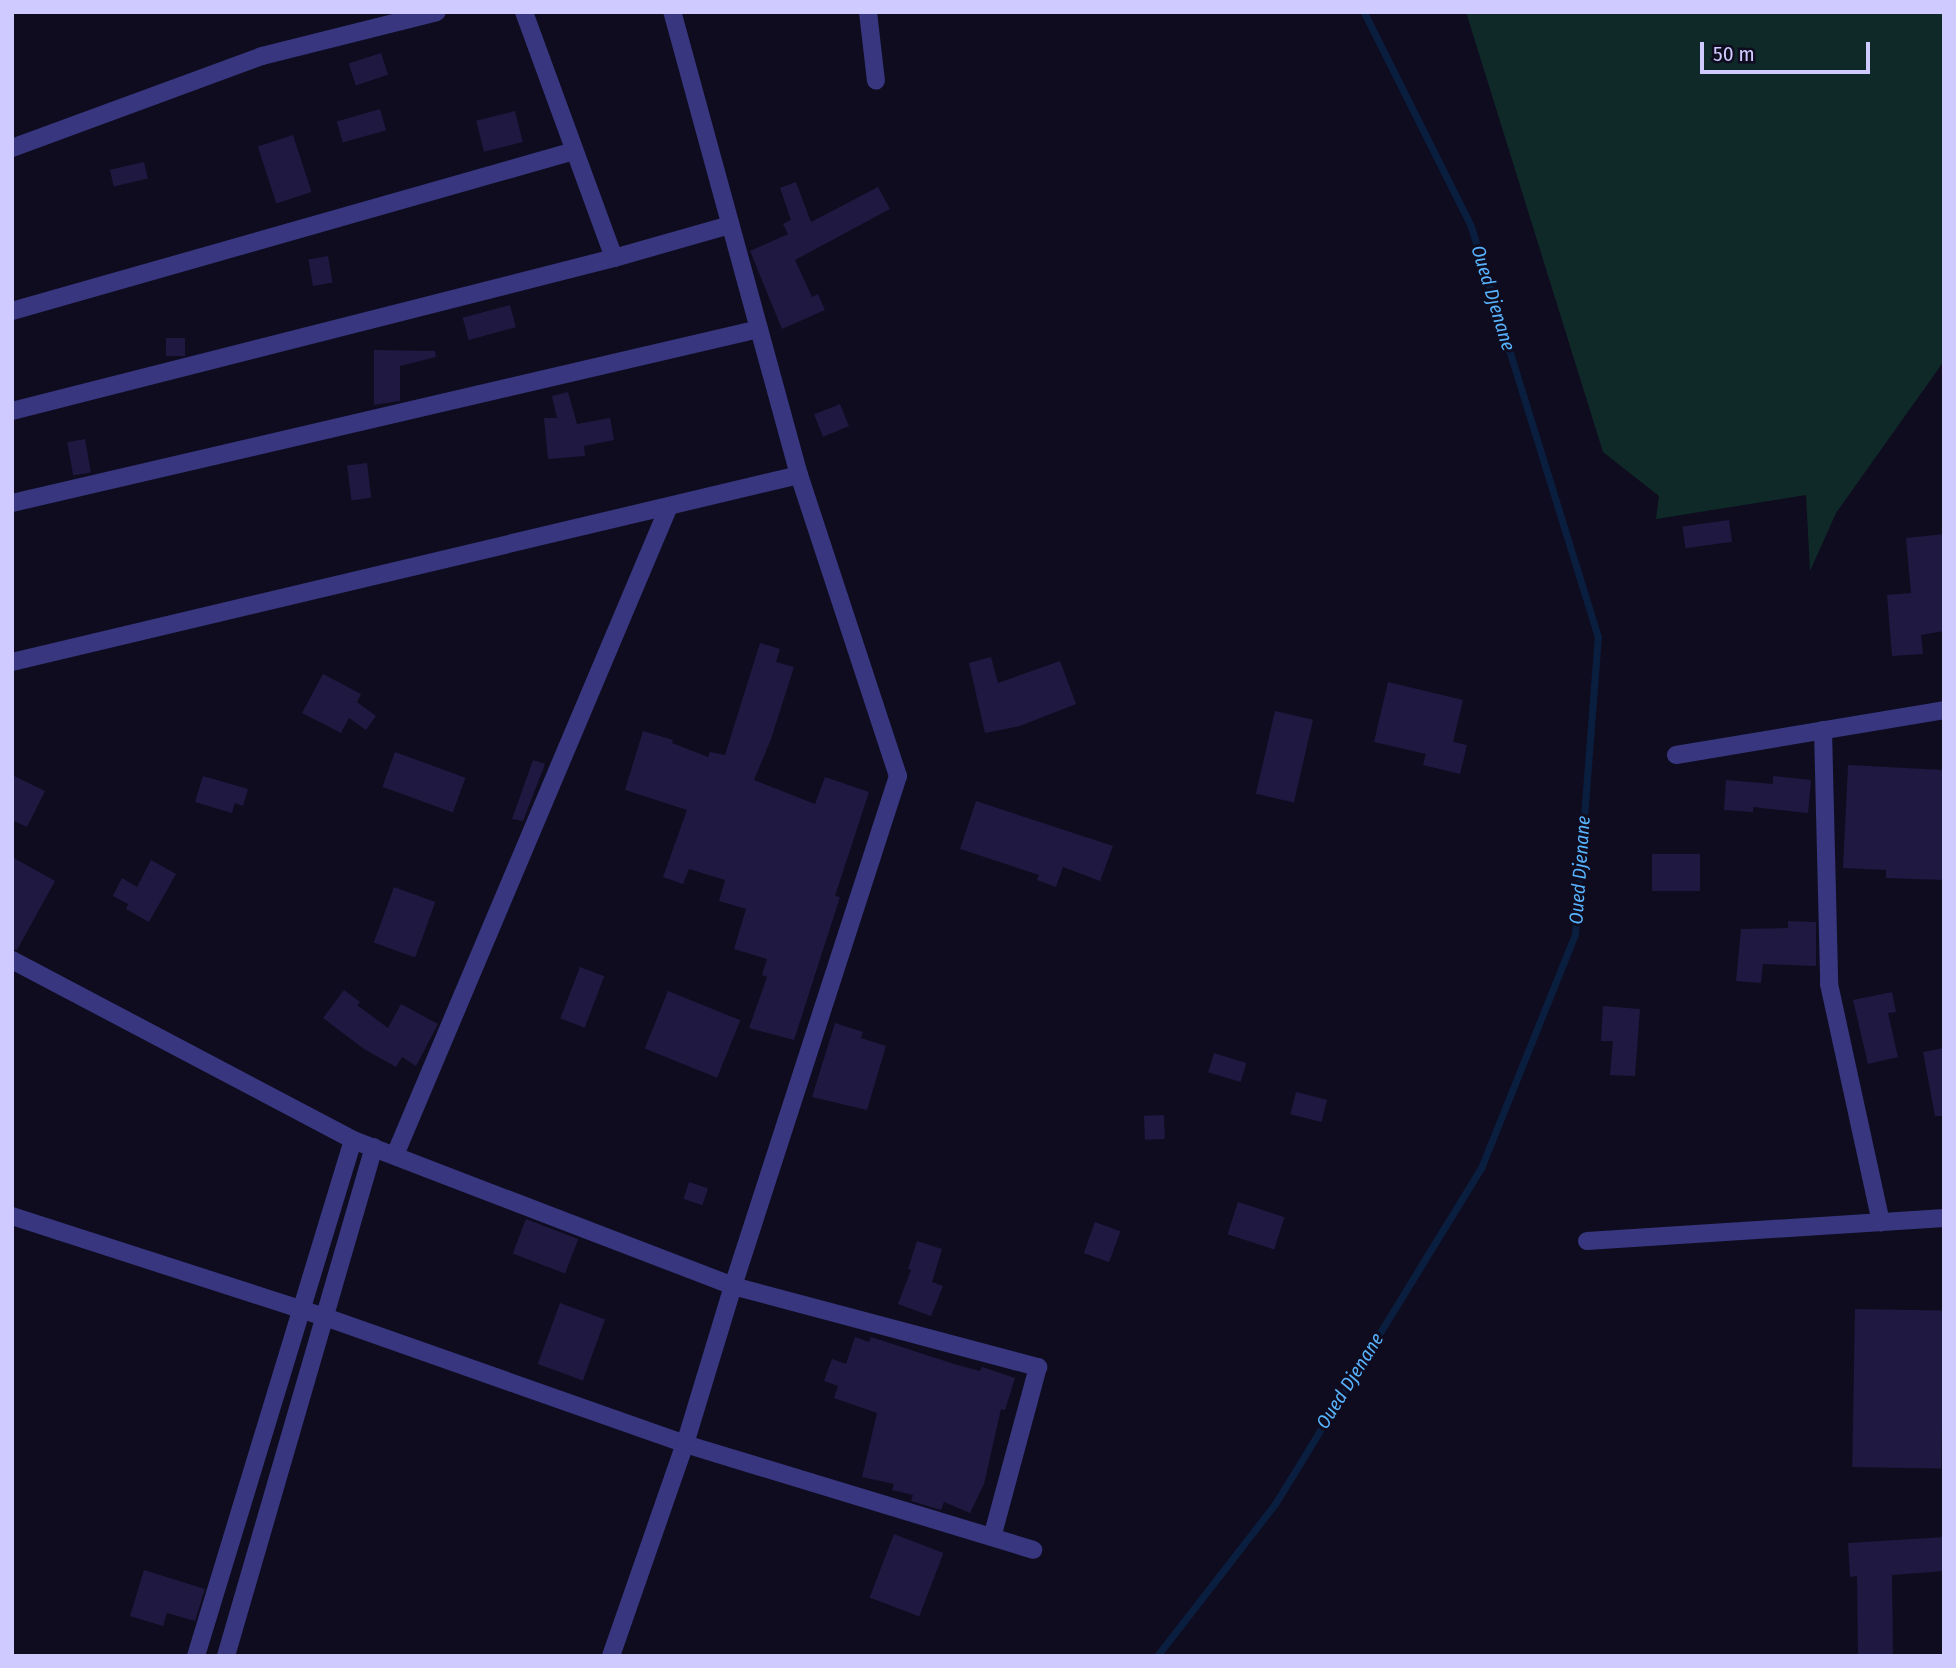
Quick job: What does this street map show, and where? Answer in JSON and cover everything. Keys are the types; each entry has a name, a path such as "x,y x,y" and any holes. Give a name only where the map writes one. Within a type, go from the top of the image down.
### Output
{"street":[{"path":"12,148 262,56 437,12"},
{"path":"524,12 614,258"},
{"path":"611,1656 685,1444 733,1286 898,776 799,475 672,12"},
{"path":"868,12 876,81"},
{"path":"12,311 575,151"},
{"path":"12,411 614,258 730,225"},
{"path":"12,503 759,329"},
{"path":"12,662 799,475"},
{"path":"395,1155 669,506"},
{"path":"1676,755 1944,710"},
{"path":"1823,730 1829,984 1881,1222"},
{"path":"12,960 353,1140 733,1286 1038,1367 992,1537"},
{"path":"196,1656 353,1140"},
{"path":"226,1656 374,1147"},
{"path":"12,1216 325,1317 685,1444 1032,1550"},
{"path":"1587,1241 1944,1218"}],"green space":[{"path":"1466,12 1944,12 1944,361 1836,513 1810,571 1806,495 1656,519 1659,496 1603,452"}],"building":[{"path":"381,53 388,75 356,85 349,64"},
{"path":"380,109 386,130 343,143 337,121"},
{"path":"515,111 523,142 484,152 476,121"},
{"path":"293,135 312,192 276,203 258,146"},
{"path":"144,162 148,179 114,186 110,170"},
{"path":"796,182 811,222 878,187 890,209 795,260 812,297 818,294 825,310 782,329 750,251 788,234 783,224 791,220 780,188"},
{"path":"328,256 333,283 313,286 308,259"},
{"path":"510,305 516,327 469,340 463,318"},
{"path":"166,338 185,338 185,356 166,356"},
{"path":"374,350 435,351 436,357 400,366 400,401 374,405"},
{"path":"568,392 577,424 610,418 614,440 584,446 585,456 548,459 544,418 557,418 552,396"},
{"path":"840,404 849,426 823,437 814,414"},
{"path":"85,439 91,472 73,476 67,442"},
{"path":"367,463 371,498 351,500 347,465"},
{"path":"1729,520 1732,542 1686,548 1682,527"},
{"path":"1944,534 1944,631 1921,635 1923,654 1892,656 1887,595 1911,593 1906,538"},
{"path":"760,643 780,649 776,662 794,667 771,739 754,780 815,804 825,777 869,792 835,896 840,897 794,1040 749,1028 767,977 762,975 767,959 734,949 746,909 719,901 725,880 689,869 683,884 663,877 687,810 625,790 643,731 673,740 672,743 708,757 710,752 725,755"},
{"path":"991,657 998,683 1060,661 1076,704 1020,726 985,733 969,663"},
{"path":"323,674 361,694 357,702 376,716 366,730 349,718 341,733 302,713"},
{"path":"1388,682 1463,700 1453,742 1467,745 1460,774 1423,765 1426,754 1374,742"},
{"path":"1275,711 1313,720 1294,803 1256,794"},
{"path":"395,752 465,778 453,812 382,787"},
{"path":"533,760 545,764 523,821 512,819"},
{"path":"1848,765 1944,770 1944,880 1886,878 1886,870 1843,868"},
{"path":"12,775 45,791 27,827 12,820"},
{"path":"203,776 248,789 243,806 235,803 232,813 195,802"},
{"path":"1773,776 1811,780 1808,813 1753,807 1753,812 1724,810 1726,780 1773,784"},
{"path":"976,801 1113,846 1100,881 1063,867 1056,887 1037,880 1039,875 960,849"},
{"path":"1652,854 1700,854 1700,891 1652,891"},
{"path":"12,857 55,881 17,950 12,949"},
{"path":"151,860 176,874 149,922 126,909 128,904 113,896 122,878 137,887"},
{"path":"394,887 435,902 415,957 374,942"},
{"path":"1788,921 1816,922 1816,966 1763,964 1761,983 1736,981 1741,929 1788,928"},
{"path":"580,967 604,976 585,1028 560,1018"},
{"path":"344,990 360,1002 357,1005 388,1028 401,1004 438,1024 416,1066 402,1057 396,1067 364,1049 323,1018"},
{"path":"668,991 740,1020 717,1078 645,1048"},
{"path":"1892,992 1896,1012 1888,1013 1898,1057 1868,1064 1853,1000"},
{"path":"1603,1006 1640,1009 1635,1076 1610,1075 1613,1041 1601,1041"},
{"path":"835,1023 863,1032 861,1038 886,1046 867,1110 812,1097"},
{"path":"1944,1048 1944,1116 1935,1116 1923,1052"},
{"path":"1214,1053 1247,1063 1241,1082 1208,1072"},
{"path":"1296,1092 1327,1100 1321,1122 1290,1114"},
{"path":"1164,1115 1165,1139 1145,1140 1144,1116"},
{"path":"689,1182 708,1188 702,1205 683,1199"},
{"path":"1238,1202 1285,1217 1274,1249 1227,1234"},
{"path":"526,1219 578,1239 565,1274 513,1254"},
{"path":"1095,1222 1120,1231 1109,1262 1084,1253"},
{"path":"917,1241 942,1249 932,1282 943,1286 931,1316 898,1304 911,1270 908,1269"},
{"path":"560,1303 605,1319 583,1380 538,1364"},
{"path":"1855,1309 1944,1311 1941,1469 1852,1467"},
{"path":"855,1337 869,1342 871,1337 954,1364 980,1371 982,1367 1015,1378 1005,1410 1001,1409 984,1484 970,1513 944,1502 941,1510 911,1501 913,1495 892,1490 894,1484 862,1477 877,1413 834,1398 838,1386 824,1381 832,1359 846,1364"},
{"path":"894,1534 943,1553 919,1616 870,1597"},
{"path":"1944,1537 1944,1571 1892,1575 1893,1656 1858,1656 1857,1576 1850,1577 1848,1543"},
{"path":"144,1570 205,1589 195,1621 167,1613 163,1626 130,1616"}],"waterway":[{"name":"Oued Djenane","path":"1157,1656 1275,1504 1481,1168 1575,934 1598,637 1471,226 1364,12"}]}
